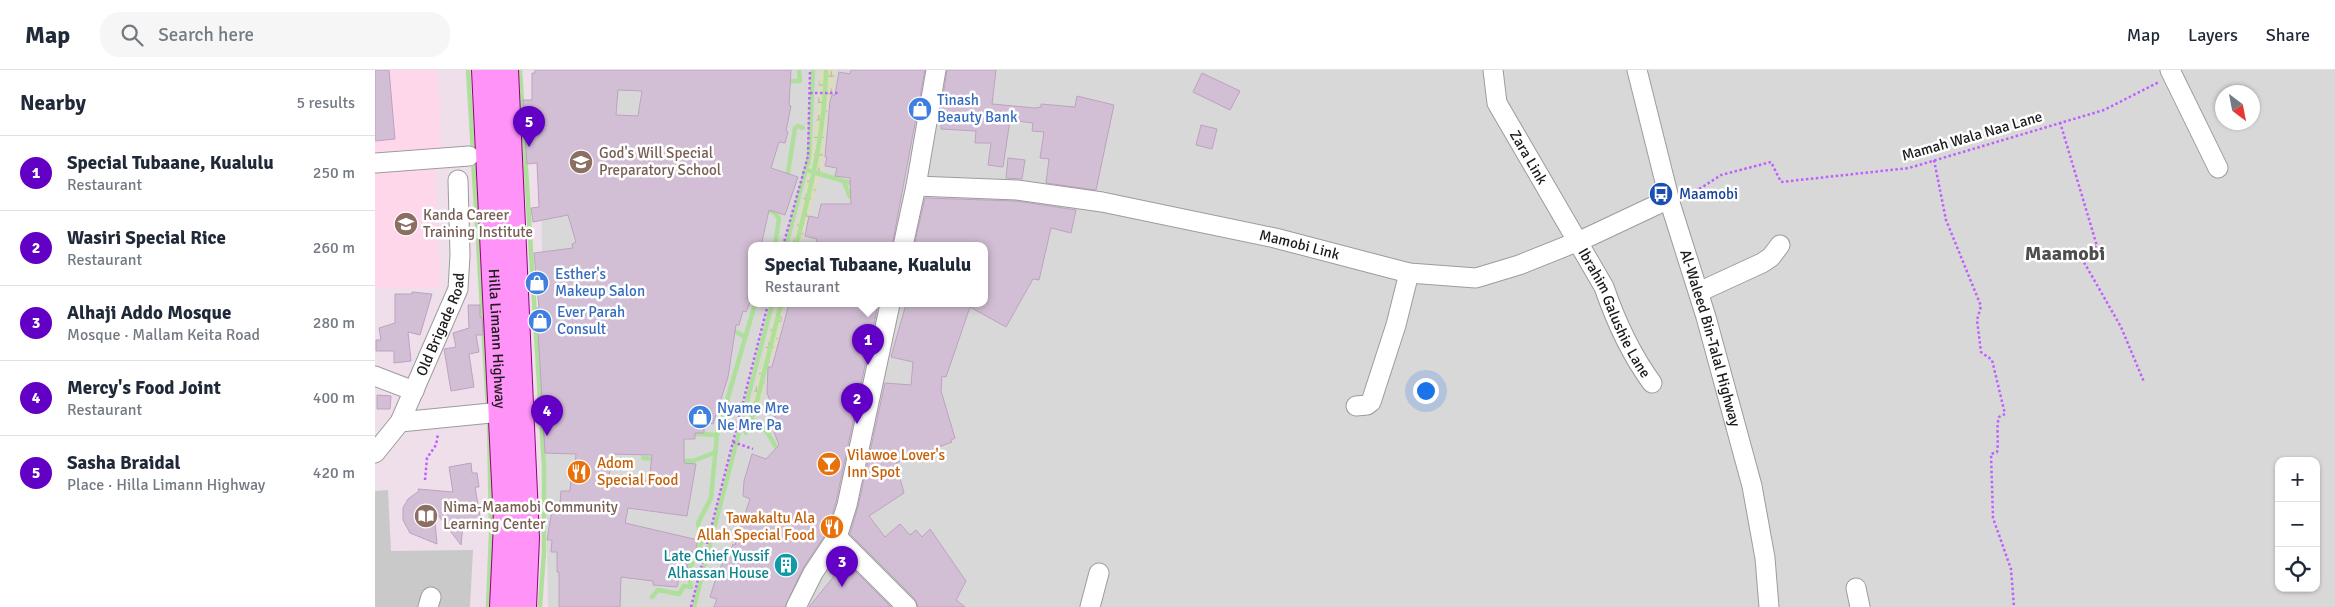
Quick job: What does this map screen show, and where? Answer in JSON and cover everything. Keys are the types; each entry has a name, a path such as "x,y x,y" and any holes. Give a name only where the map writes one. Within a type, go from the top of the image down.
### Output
{"main road":[{"name":"Hilla Limann Highway","path":"484,70 506,523 502,607"},
{"name":"Hilla Limann Highway","path":"506,70 527,538 524,607"}],"street":[{"path":"904,242 916,186 936,70"},
{"name":"Zara Link","path":"1493,70 1497,103 1576,242"},
{"name":"Al-Waleed Bin-Talal Highway","path":"1637,70 1669,199 1699,292 1753,486 1765,558 1769,607"},
{"path":"2171,73 2217,168"},
{"path":"375,163 469,156"},
{"name":"Old Brigade Road","path":"375,454 400,422 458,288 461,255 458,180"},
{"name":"Mamobi Link","path":"916,186 1017,190 1103,202 1275,238 1409,273 1476,278 1519,265 1576,242 1669,199"},
{"name":"Ibrahim Galushie Lane","path":"1576,242 1604,287 1614,317 1632,354 1652,383"},
{"path":"1699,292 1762,263 1771,257 1780,245"},
{"path":"1356,406 1367,406 1371,402 1396,325 1409,273"},
{"path":"796,607 813,573 837,537 849,496 889,307"},
{"path":"378,379 413,391"},
{"path":"400,422 501,412"},
{"path":"837,537 907,607"},
{"path":"1090,607 1099,573"},
{"path":"1856,588 1860,607"}],"path":[{"path":"784,242 808,156 809,70"},
{"name":"Mamah Wala Naa Lane","path":"1669,199 1701,188 1721,175 1771,162 1781,182 1909,168 2110,107 2171,73"},
{"path":"810,93 839,93"},
{"path":"2061,122 2097,246 2081,257 2121,327 2144,382"},
{"path":"1934,160 1946,220 1981,306 1977,320 1981,352 1992,360 2005,414 1999,417 1997,423 2000,434 1997,452 1991,454 1993,518 2011,569 2014,607"},
{"path":"691,607 767,307"},
{"path":"425,480 427,458 437,445 438,439 435,420"},
{"path":"733,442 753,449"}],"shaded area":[{"path":"375,70 438,70 441,148 375,155"},
{"path":"539,70 2335,70 2335,607 548,607"},
{"name":"Kanda Career Training Institute","path":"434,154 441,288 375,288 375,160"},
{"path":"388,490 391,551 473,550 470,607 375,607 375,491"}],"green space":[{"path":"819,70 835,70 833,89 828,104 822,169 801,242 793,242 811,159"},
{"path":"776,307 783,307 774,354 767,365 764,390 755,418 749,412"}],"building":[{"path":"375,70 389,70 395,139 375,141"},
{"path":"535,70 791,70 789,105 791,106 786,131 788,132 785,143 779,142 771,168 798,177 785,215 769,210 762,242 748,242 748,307 746,312 743,311 739,325 736,325 728,377 713,424 704,421 704,433 695,433 695,439 684,439 684,463 696,464 687,516 628,508 625,523 698,540 695,552 691,552 687,569 682,567 677,587 653,585 653,581 621,577 620,607 559,607 557,552 551,552 552,540 547,540 553,504 560,504 561,491 570,491 571,480 574,480 576,454 545,453 537,308 539,308 534,253 573,248 572,244 576,242 568,215 533,222 531,208 539,207 537,163 527,164 523,100 532,100 532,73 535,73","holes":["618,90 642,91 638,116 616,115","612,454 652,455 649,481 609,477"]},
{"path":"851,70 925,70 893,242 817,242 817,239 805,236 809,216 818,218 821,204 851,204 850,178 835,176 837,168 825,166 830,101 832,95 835,95 839,72 850,74"},
{"path":"947,70 996,70 992,104 1035,108 1041,107 1041,104 1075,107 1077,96 1114,105 1096,190 1046,183 1049,159 1040,158 1044,132 1032,131 1033,123 1010,120 1003,167 988,165 991,143 975,143 976,131 941,129 941,122 939,122"},
{"path":"1202,73 1240,91 1230,110 1193,92"},
{"path":"1201,125 1217,129 1212,149 1196,145"},
{"path":"1008,158 1025,160 1022,179 1006,178"},
{"path":"925,198 1016,201 1076,210 1071,233 1051,228 1039,280 1033,279 1006,327 970,307 988,307 988,242 915,242"},
{"path":"412,292 432,294 420,335 408,332 411,361 394,363 394,351 376,351 376,340 381,340 379,328 395,323 395,294 412,294"},
{"path":"468,305 480,305 480,317 482,317 483,335 476,335 479,352 469,354 474,387 451,391 444,349 456,347 453,333 469,328"},
{"path":"788,307 874,307 877,309 836,502 827,532 803,568 785,607 714,607 717,599 710,597 717,575 723,562 726,563 733,544 735,545 750,499 743,496 744,481 752,454 766,459 779,445 769,419 776,416 767,393 768,367 772,367"},
{"path":"905,307 970,307 946,377 942,376 941,391 955,438 951,440 952,442 896,463 904,493 869,516 885,537 900,524 910,535 916,530 922,537 930,529 966,581 956,600 965,607 918,607 915,599 850,534 858,507 885,383 911,385 913,362 891,357"},
{"path":"377,395 391,396 390,409 377,409"},
{"path":"471,463 472,473 477,473 479,487 475,487 481,522 463,525 461,545 434,510 437,544 410,533 403,520 403,508 408,499 419,491 418,489 453,492 449,467"},
{"path":"855,571 891,607 809,607 835,575 844,582"}],"waterway":[{"path":"468,70 473,151"},
{"path":"520,70 544,466 544,552 540,607"},
{"path":"785,81 800,81 799,70"},
{"path":"787,242 809,157 813,70"},
{"path":"797,242 812,181 820,137 826,70"},
{"path":"787,179 795,128 798,126 803,128"},
{"path":"473,159 488,408"},
{"path":"806,170 854,184"},
{"path":"844,182 850,197"},
{"path":"763,209 774,212"},
{"path":"775,210 774,212 779,218 776,242"},
{"path":"652,597 658,590 679,594 684,586 691,587 688,573 702,541 698,523 711,498 717,435 754,307"},
{"path":"694,607 771,307"},
{"path":"746,433 757,401 780,307"},
{"path":"731,329 745,337"},
{"path":"745,412 767,432 779,452"},
{"path":"488,607 491,534 489,419"},
{"path":"695,434 717,435"},
{"path":"679,460 693,461 716,452"},
{"path":"643,458 656,459"}],"place":[{"name":"Tinash Beauty Bank","path":"920,109"},
{"name":"Sasha Braidal","path":"529,147"},
{"name":"God's Will Special Preparatory School","path":"581,162"},
{"name":"Maamobi","path":"1661,194"},
{"name":"Kanda Career Training Institute","path":"406,224"},
{"name":"Esther's Makeup Salon","path":"537,283"},
{"name":"Ever Parah Consult","path":"540,321"},
{"name":"Special Tubaane, Kualulu","path":"868,365"},
{"name":"Nyame Mre Ne Mre Pa","path":"700,417"},
{"name":"Wasiri Special Rice","path":"857,424"},
{"name":"Mercy's Food Joint","path":"547,436"},
{"name":"Vilawoe Lover's Inn Spot","path":"829,464"},
{"name":"Adom Special Food","path":"579,472"},
{"name":"Nima-Maamobi Community Learning Center","path":"426,516"},
{"name":"Tawakaltu Ala Allah Special Food","path":"832,527"},
{"name":"Late Chief Yussif Alhassan House","path":"786,565"},
{"name":"Alhaji Addo Mosque","path":"842,587"}],"district":[{"name":"Maamobi","path":"2065,253"}]}
